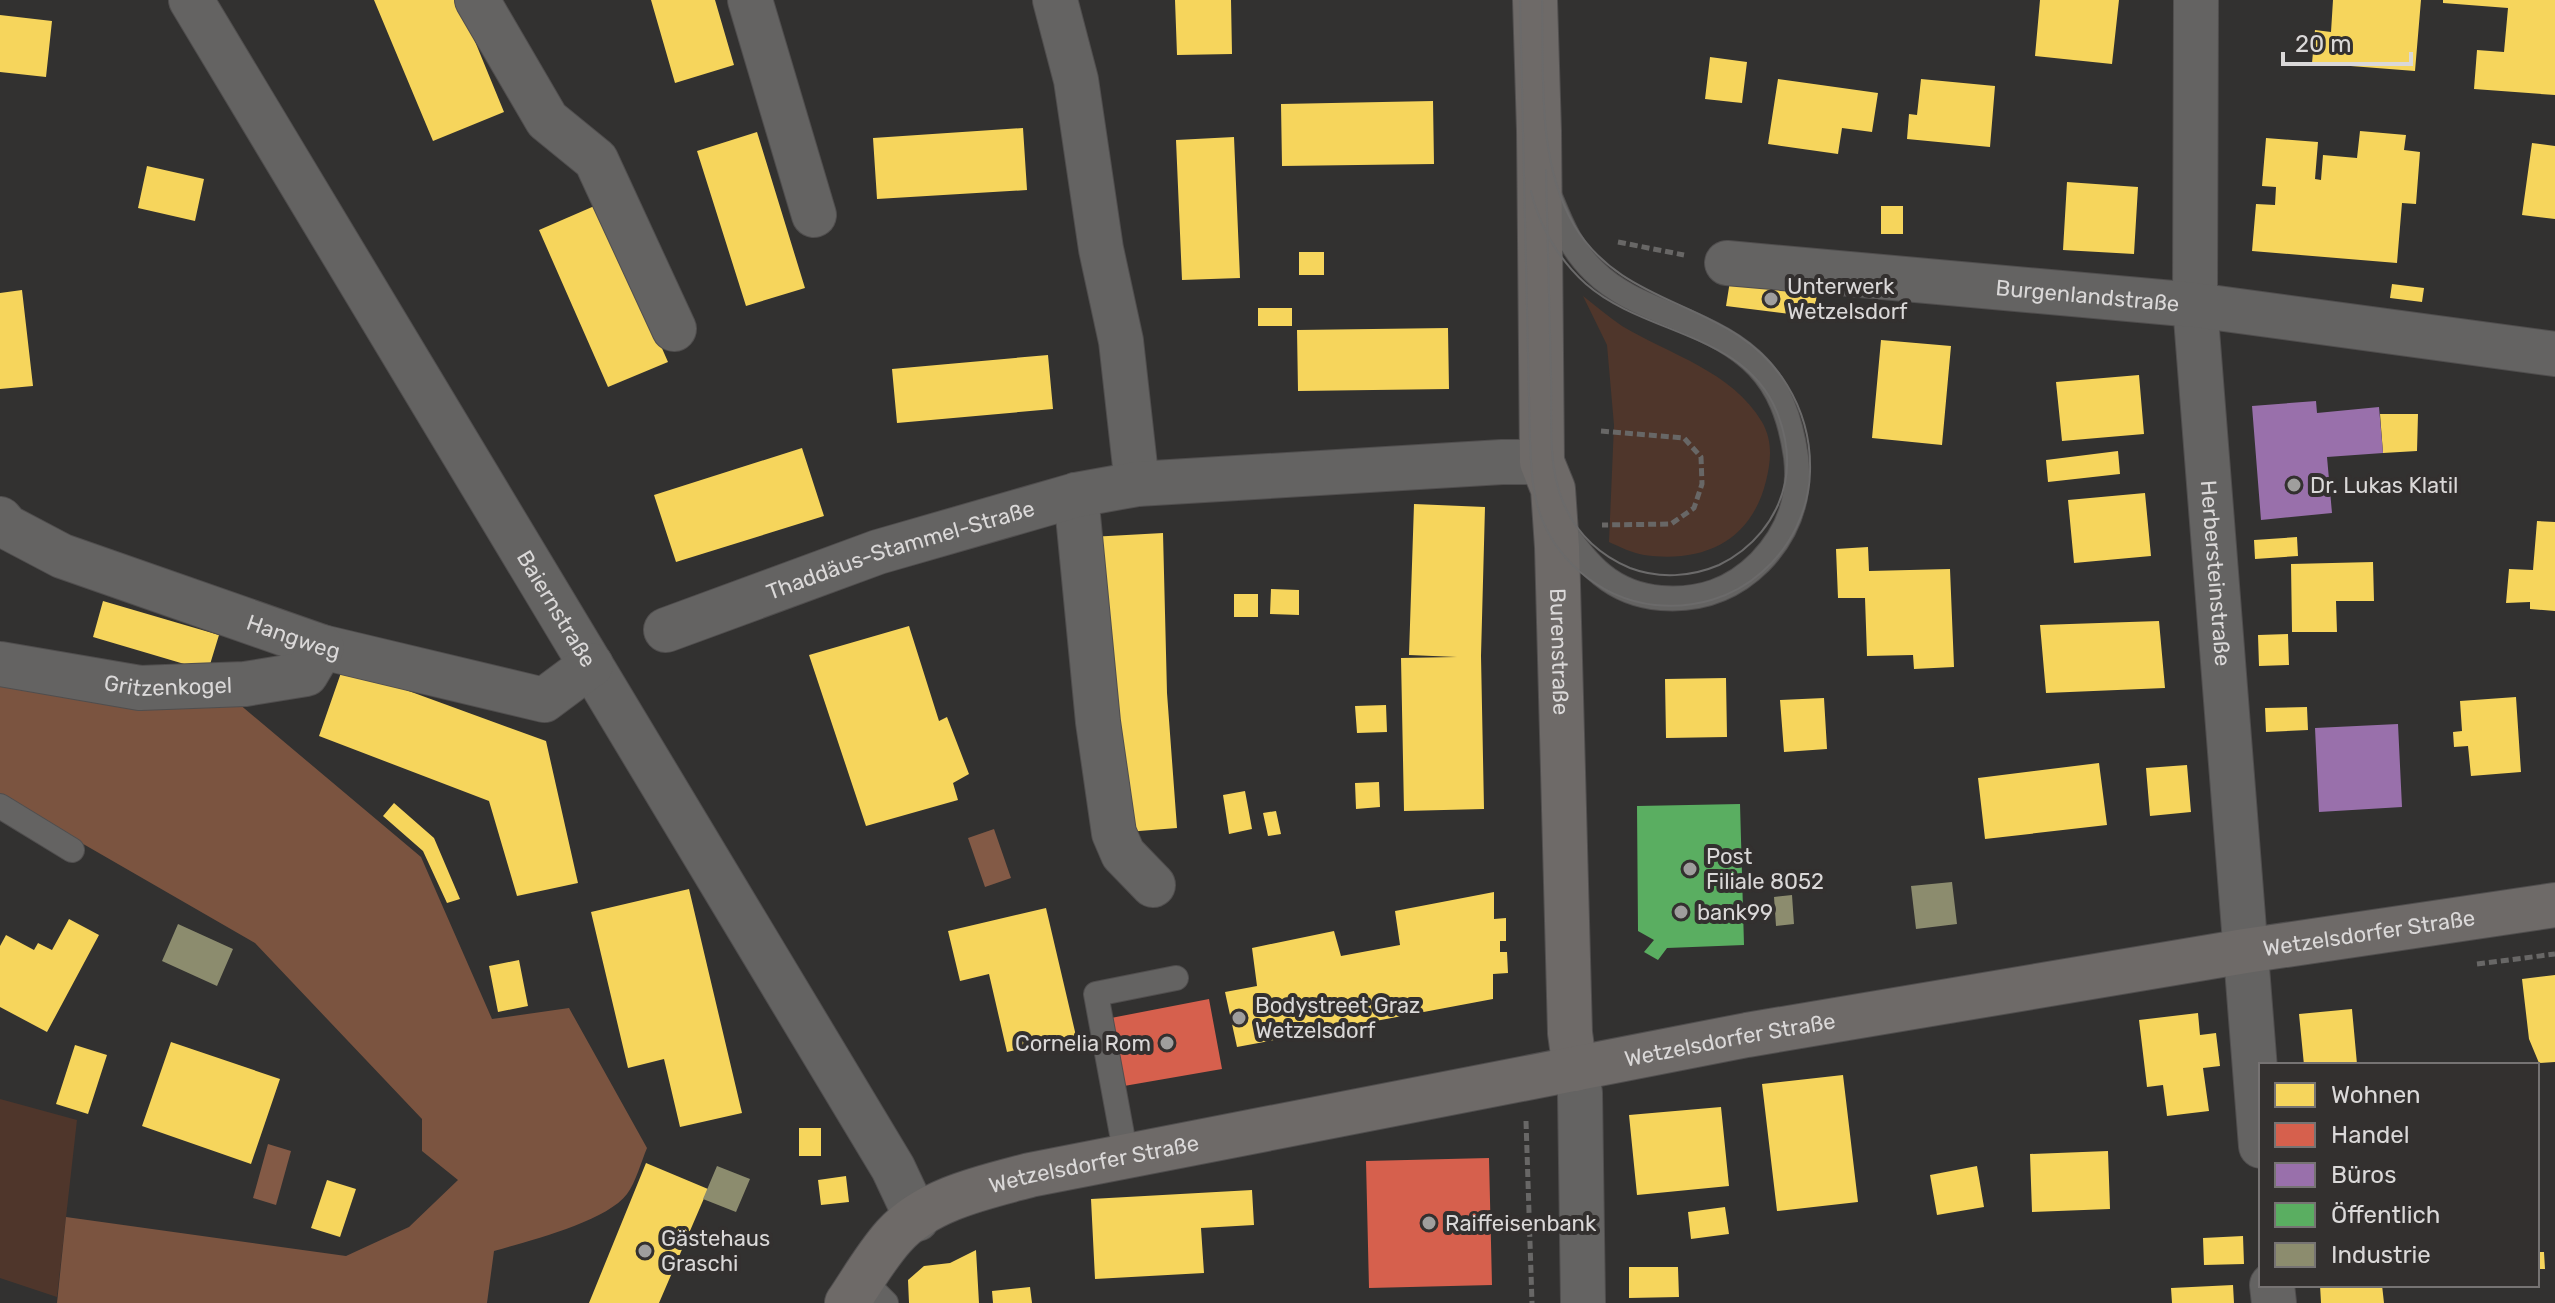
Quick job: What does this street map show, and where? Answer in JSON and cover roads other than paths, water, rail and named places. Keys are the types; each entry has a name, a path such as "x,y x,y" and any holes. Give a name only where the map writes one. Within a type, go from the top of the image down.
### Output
{"main road":[{"name":"Burenstraße","path":"1535,0 1542,462 1553,489 1557,547 1570,1033 1575,1069"},
{"name":"Wetzelsdorfer Straße","path":"865,1295 895,1234 951,1197 1030,1175 1747,1035 2245,951 2555,905"}],"street":[{"name":"Baiernstraße","path":"191,0 893,1168 917,1219"},
{"path":"477,0 547,120 596,160 674,329"},
{"path":"750,0 814,215"},
{"path":"1055,0 1076,80 1101,249 1121,341 1137,484"},
{"name":"Herbersteinstraße","path":"2196,0 2195,305 2259,1122"},
{"name":"Burgenlandstraße","path":"1727,263 2195,305 2555,354"},
{"name":"Thaddäus-Stammel-Straße","path":"666,630 878,552 1076,495 1137,484 1542,462"},
{"path":"1076,495 1098,722 1114,833 1123,854 1153,885"},
{"name":"Hangweg","path":"0,519 7,527 62,556 322,647 544,700 591,665"},
{"name":"Gritzenkogel","path":"0,664 140,688 245,684 306,674 322,647"},
{"name":"Burenstraße","path":"1575,1069 1580,1093 1583,1303"}],"lane":[{"path":"1539,171 1567,239 1594,272 1631,299 1731,343 1758,366 1780,394 1790,421 1797,466 1795,504 1777,542 1739,581 1720,591 1695,597 1659,598 1611,583 1586,562 1554,518"},
{"path":"0,806 72,850"},
{"path":"1126,1156 1096,994 1176,978"}],"tram line":[{"path":"1520,0 1530,440 1536,500 1552,539 1579,571 1596,584 1634,601 1655,605 1684,605 1712,600 1751,581 1772,562 1790,539 1802,514 1809,486 1810,460 1805,427 1787,385 1765,357 1739,336 1710,319 1622,275 1596,254 1574,225 1553,173 1544,116 1542,0"},
{"path":"1531,191 1539,217 1545,229 1551,242 1586,284 1610,301 1691,337 1741,365 1762,386 1777,412 1787,456 1781,496 1761,532 1742,551 1719,565 1675,575 1652,574 1630,568 1608,557 1590,542 1563,502 1551,440 1551,376 1550,324 1549,299 1548,247 1547,222 1546,170"}],"place":[{"name":"Unterwerk Wetzelsdorf","path":"1771,299"},
{"name":"Dr. Lukas Klatil","path":"2294,485"},
{"name":"Post Filiale 8052","path":"1690,869"},
{"name":"bank99","path":"1681,912"},
{"name":"Bodystreet Graz Wetzelsdorf","path":"1239,1018"},
{"name":"Cornelia Rom","path":"1167,1043"},
{"name":"Raiffeisenbank","path":"1429,1223"},
{"name":"Gästehaus Graschi","path":"645,1251"}]}
